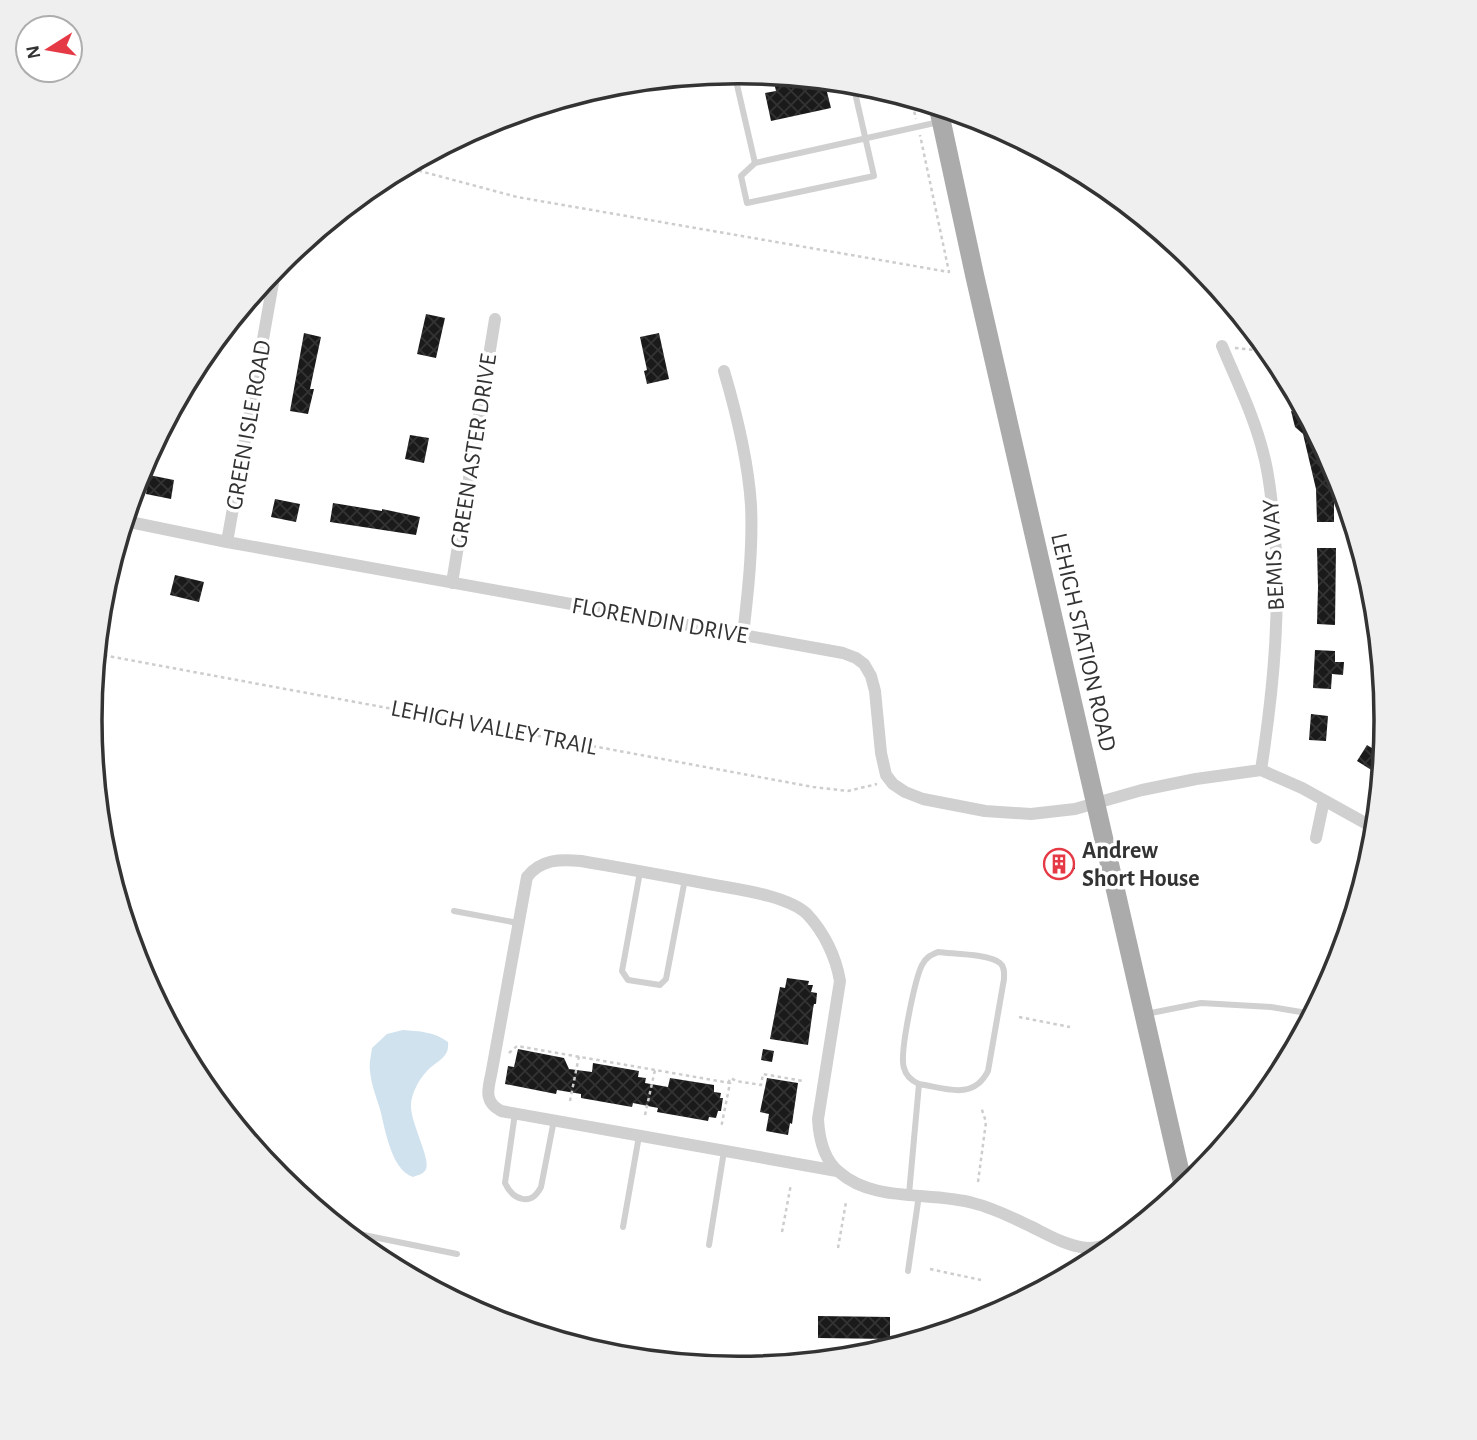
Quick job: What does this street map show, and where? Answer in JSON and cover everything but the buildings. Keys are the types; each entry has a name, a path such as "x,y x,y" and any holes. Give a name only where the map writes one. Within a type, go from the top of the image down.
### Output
{"main road":[{"name":"LEHIGH STATION ROAD","path":"940,117 1181,1176"}],"street":[{"name":"GREEN ISLE ROAD","path":"228,542 272,288"},
{"name":"GREEN ASTER DRIVE","path":"452,583 495,319"},
{"name":"BEMIS WAY","path":"1222,346 1264,456 1276,544 1274,668 1261,770"},
{"path":"724,372 737,414 751,505 751,546 743,635"},
{"name":"FLORENDIN DRIVE","path":"134,523 843,653 864,664 871,676 881,753 886,775 890,780"},
{"path":"890,780 905,792 923,799 985,811 1031,814 1074,809 1142,790 1196,779 1261,770 1366,823"},
{"path":"1316,838 1324,800"},
{"path":"837,1171 501,1111 494,1107 488,1097 492,1070 527,877 532,870 559,859 581,861 761,894 794,905 806,914 837,962 840,981 820,1099 819,1133 827,1158 837,1171 870,1188 954,1199 989,1208 1058,1240 1095,1247"}],"lane":[{"path":"737,84 755,163"},
{"path":"855,95 865,138 874,176 747,204 741,176 755,163 865,138 918,127 936,116"},
{"path":"641,871 622,971 628,979 660,985 666,979 685,880"},
{"path":"454,911 518,923"},
{"path":"939,952 999,962 1004,969 1004,978 989,1071 985,1079 969,1090 959,1091 919,1084 907,1075 903,1059 921,965 928,956 939,952"},
{"path":"1144,1014 1201,1003 1271,1007 1303,1012"},
{"path":"908,1271 919,1084"},
{"path":"515,1113 505,1182 508,1191 522,1199 537,1195 541,1187 554,1120"},
{"path":"623,1227 639,1135"},
{"path":"709,1245 724,1151"},
{"path":"366,1235 457,1254"}],"path":[{"path":"418,171 517,197 949,272 914,109"},
{"path":"1222,346 1255,350"},
{"name":"LEHIGH VALLEY TRAIL","path":"106,656 813,787 848,791 890,780"},
{"path":"1019,1017 1070,1027"},
{"path":"492,1070 517,1046 728,1083"},
{"path":"570,1101 579,1056"},
{"path":"645,1115 655,1070"},
{"path":"721,1128 731,1078 761,1085 763,1074 803,1081"},
{"path":"978,1182 986,1122 981,1107"},
{"path":"782,1232 791,1184"},
{"path":"838,1248 846,1202"},
{"path":"930,1269 981,1280"}],"water":[{"path":"403,1030 432,1034 448,1042 445,1056 424,1074 412,1096 412,1112 427,1164 424,1172 413,1177 399,1166 390,1148 370,1068 372,1048 387,1034"}],"place":[{"name":"Andrew Short House","path":"1059,864"}]}
